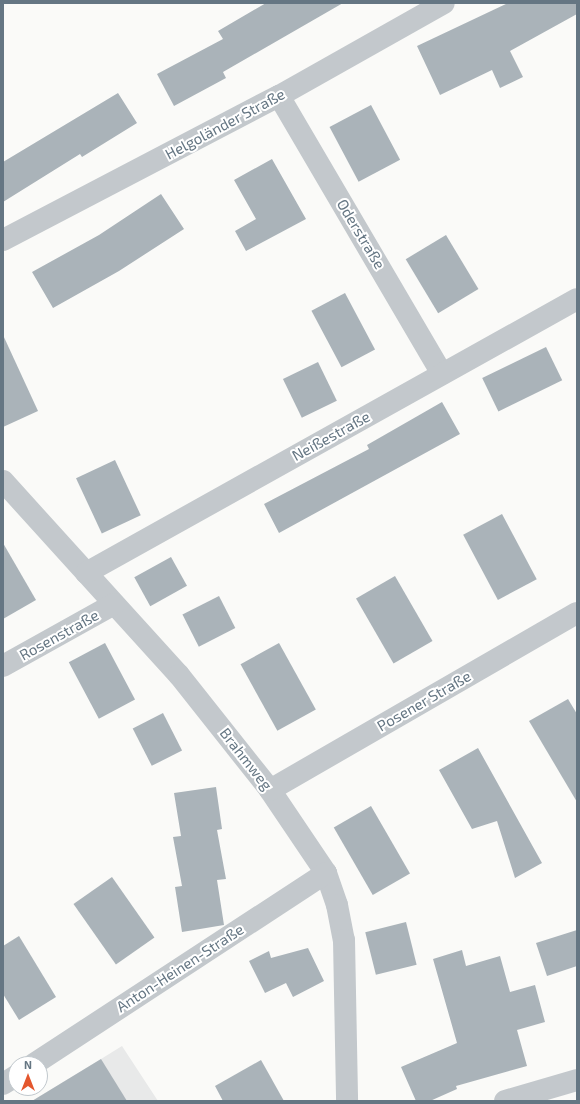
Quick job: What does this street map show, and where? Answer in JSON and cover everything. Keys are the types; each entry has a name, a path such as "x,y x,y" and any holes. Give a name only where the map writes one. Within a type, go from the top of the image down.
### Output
{"street":[{"name":"Helgoländer Straße","path":"3,240 279,96 444,3"},
{"name":"Oderstraße","path":"279,96 442,374"},
{"name":"Neißestraße","path":"86,573 577,299"},
{"name":"Brahmweg","path":"3,481 179,675 270,790 326,873 337,905 344,940 347,1101"},
{"name":"Rosenstraße","path":"3,666 114,604"},
{"name":"Posener Straße","path":"270,790 577,613"},
{"name":"Anton-Heinen-Straße","path":"46,1056 326,873"},
{"path":"505,1101 577,1080"}],"shaded area":[{"path":"122,1046 158,1101 32,1101 40,1096 48,1096 48,1091"}],"building":[{"path":"266,3 343,3 223,72 226,78 174,106 157,74 223,39 218,31"},
{"path":"508,3 577,3 577,14 510,51 523,77 500,88 492,70 440,95 417,46"},
{"path":"118,93 137,123 82,157 80,154 3,202 3,162"},
{"path":"371,105 400,160 359,182 330,127"},
{"path":"272,159 306,219 246,251 235,231 256,219 234,180"},
{"path":"161,194 184,229 119,271 53,308 32,272 99,235"},
{"path":"446,235 478,289 438,313 406,259"},
{"path":"345,293 375,350 341,367 311,311"},
{"path":"3,335 38,411 3,427"},
{"path":"546,347 562,380 498,411 482,378"},
{"path":"318,362 337,401 302,418 283,379"},
{"path":"442,402 460,434 279,533 264,504 369,449 367,445"},
{"path":"115,460 141,515 102,533 76,478"},
{"path":"502,514 537,579 498,600 463,535"},
{"path":"3,543 36,600 3,619"},
{"path":"171,557 187,586 150,606 134,577"},
{"path":"395,576 432,641 394,663 356,598"},
{"path":"219,596 235,628 199,647 182,615"},
{"path":"105,643 135,700 99,719 69,662"},
{"path":"279,643 316,709 277,731 241,664"},
{"path":"568,699 577,714 577,802 529,721"},
{"path":"163,713 182,750 152,766 133,728"},
{"path":"478,748 542,863 515,878 497,821 472,829 439,770"},
{"path":"216,787 222,829 217,830 226,879 217,880 224,925 182,932 175,887 182,886 173,837 181,836 174,793"},
{"path":"371,806 410,874 373,895 334,828"},
{"path":"112,877 154,938 116,965 73,904"},
{"path":"406,922 417,965 376,975 365,932"},
{"path":"577,930 577,966 547,976 536,943"},
{"path":"19,936 56,997 19,1020 3,994 3,946"},
{"path":"308,948 324,981 293,997 286,983 265,993 249,961 269,951 271,958"},
{"path":"462,950 466,966 500,956 510,992 535,985 545,1022 517,1030 527,1066 456,1086 457,1089 430,1101 416,1101 401,1067 457,1043 433,959"},
{"path":"101,1059 127,1101 32,1101 40,1096 48,1096 48,1091"},
{"path":"261,1060 284,1101 223,1101 215,1086"}]}
